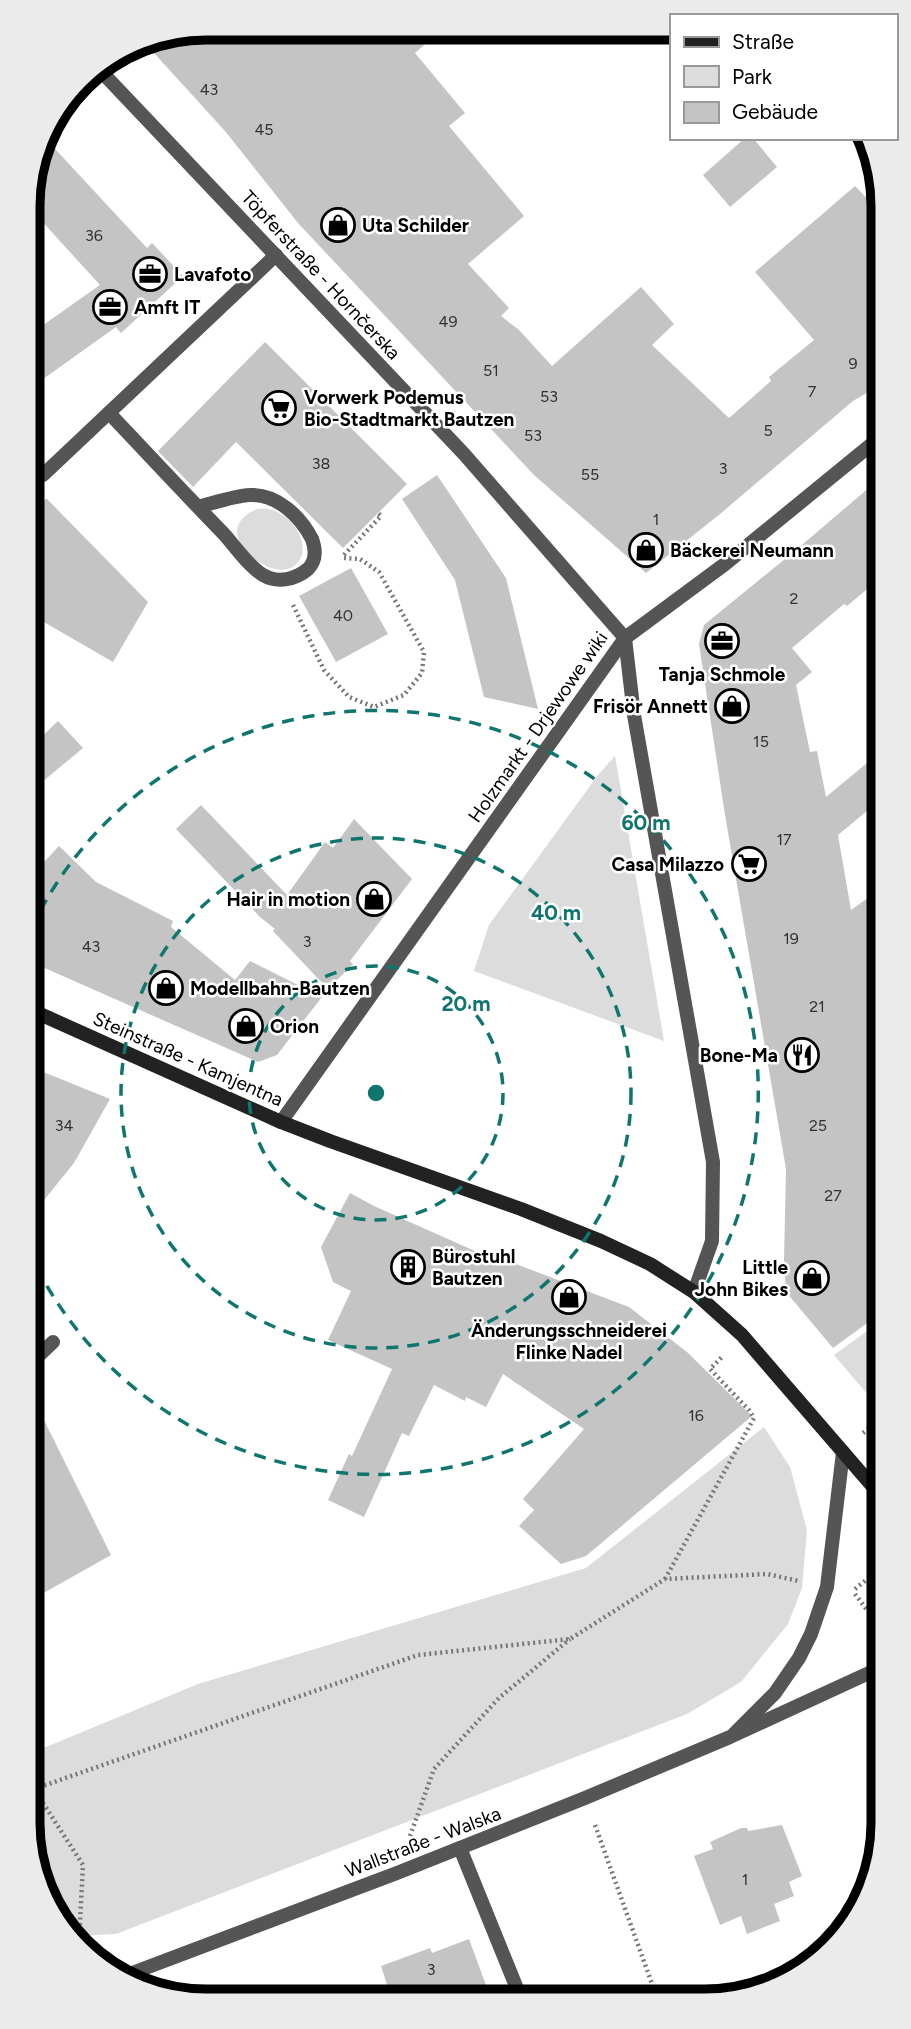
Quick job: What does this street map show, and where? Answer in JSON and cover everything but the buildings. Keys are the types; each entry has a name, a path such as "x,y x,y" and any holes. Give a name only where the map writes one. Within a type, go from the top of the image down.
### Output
{"main road":[{"name":"Steinstraße - Kamjentna","path":"40,1014 330,1142 521,1209 601,1241 650,1264 694,1292"},
{"path":"694,1292 743,1335 870,1484"}],"street":[{"name":"Töpferstraße - Hornčerska","path":"105,75 464,454 625,638"},
{"path":"43,475 276,255"},
{"path":"109,413 198,508 262,575 282,580 304,572 312,565 315,556 314,544 308,533 288,509 264,496 249,495 198,508"},
{"path":"625,638 725,564 871,445"},
{"name":"Holzmarkt - Drjewowe wiki","path":"282,1122 625,638"},
{"name":"Holzmarkt - Drjewowe wiki","path":"625,638 634,715 713,1162 712,1241 694,1292"},
{"path":"40,1355 53,1342"},
{"name":"Wallstraße - Walska","path":"730,1737 775,1693 799,1658 811,1634 827,1587 843,1452"},
{"name":"Wallstraße - Walska","path":"134,1972 397,1873 585,1798 730,1737 870,1672"},
{"path":"460,1848 517,1989"}],"path":[{"path":"282,580 324,670 349,697 374,707 404,695 422,673 424,652 379,572 360,559 341,557 381,516 377,513"},
{"path":"397,1873 434,1769 499,1698 570,1639 665,1579 754,1418 710,1369 743,1335"},
{"path":"665,1579 767,1574"},
{"path":"853,1591 870,1614"},
{"path":"40,1787 418,1655 570,1639"},
{"path":"40,1798 83,1865 80,1929"},
{"path":"585,1798 654,1989"}],"green space":[{"path":"257,509 267,509 285,517 298,532 303,550 294,566 284,570 271,568 258,562 239,541 237,530 242,519"},
{"path":"615,756 664,1041 474,971 489,925 598,775"},
{"path":"870,1329 870,1397 834,1355"},
{"path":"764,1427 790,1467 807,1530 802,1588 788,1624 741,1682 687,1714 116,1934 85,1936 75,1924 53,1886 46,1866 40,1823 40,1749 198,1684 586,1568"}],"place":[{"name":"Uta Schilder","path":"338,225"},
{"name":"Lavafoto","path":"150,274"},
{"name":"Amft IT","path":"110,307"},
{"name":"Vorwerk Podemus Bio-Stadtmarkt Bautzen","path":"279,408"},
{"name":"Bäckerei Neumann","path":"646,550"},
{"name":"Tanja Schmole","path":"722,641"},
{"name":"Frisör Annett","path":"732,706"},
{"name":"Casa Milazzo","path":"749,864"},
{"name":"Hair in motion","path":"374,899"},
{"name":"Modellbahn-Bautzen","path":"166,988"},
{"name":"Orion","path":"246,1026"},
{"name":"Bone-Ma","path":"802,1055"},
{"name":"Bürostuhl Bautzen","path":"408,1267"},
{"name":"Little John Bikes","path":"812,1278"},
{"name":"Änderungsschneiderei Flinke Nadel","path":"569,1297"}]}
